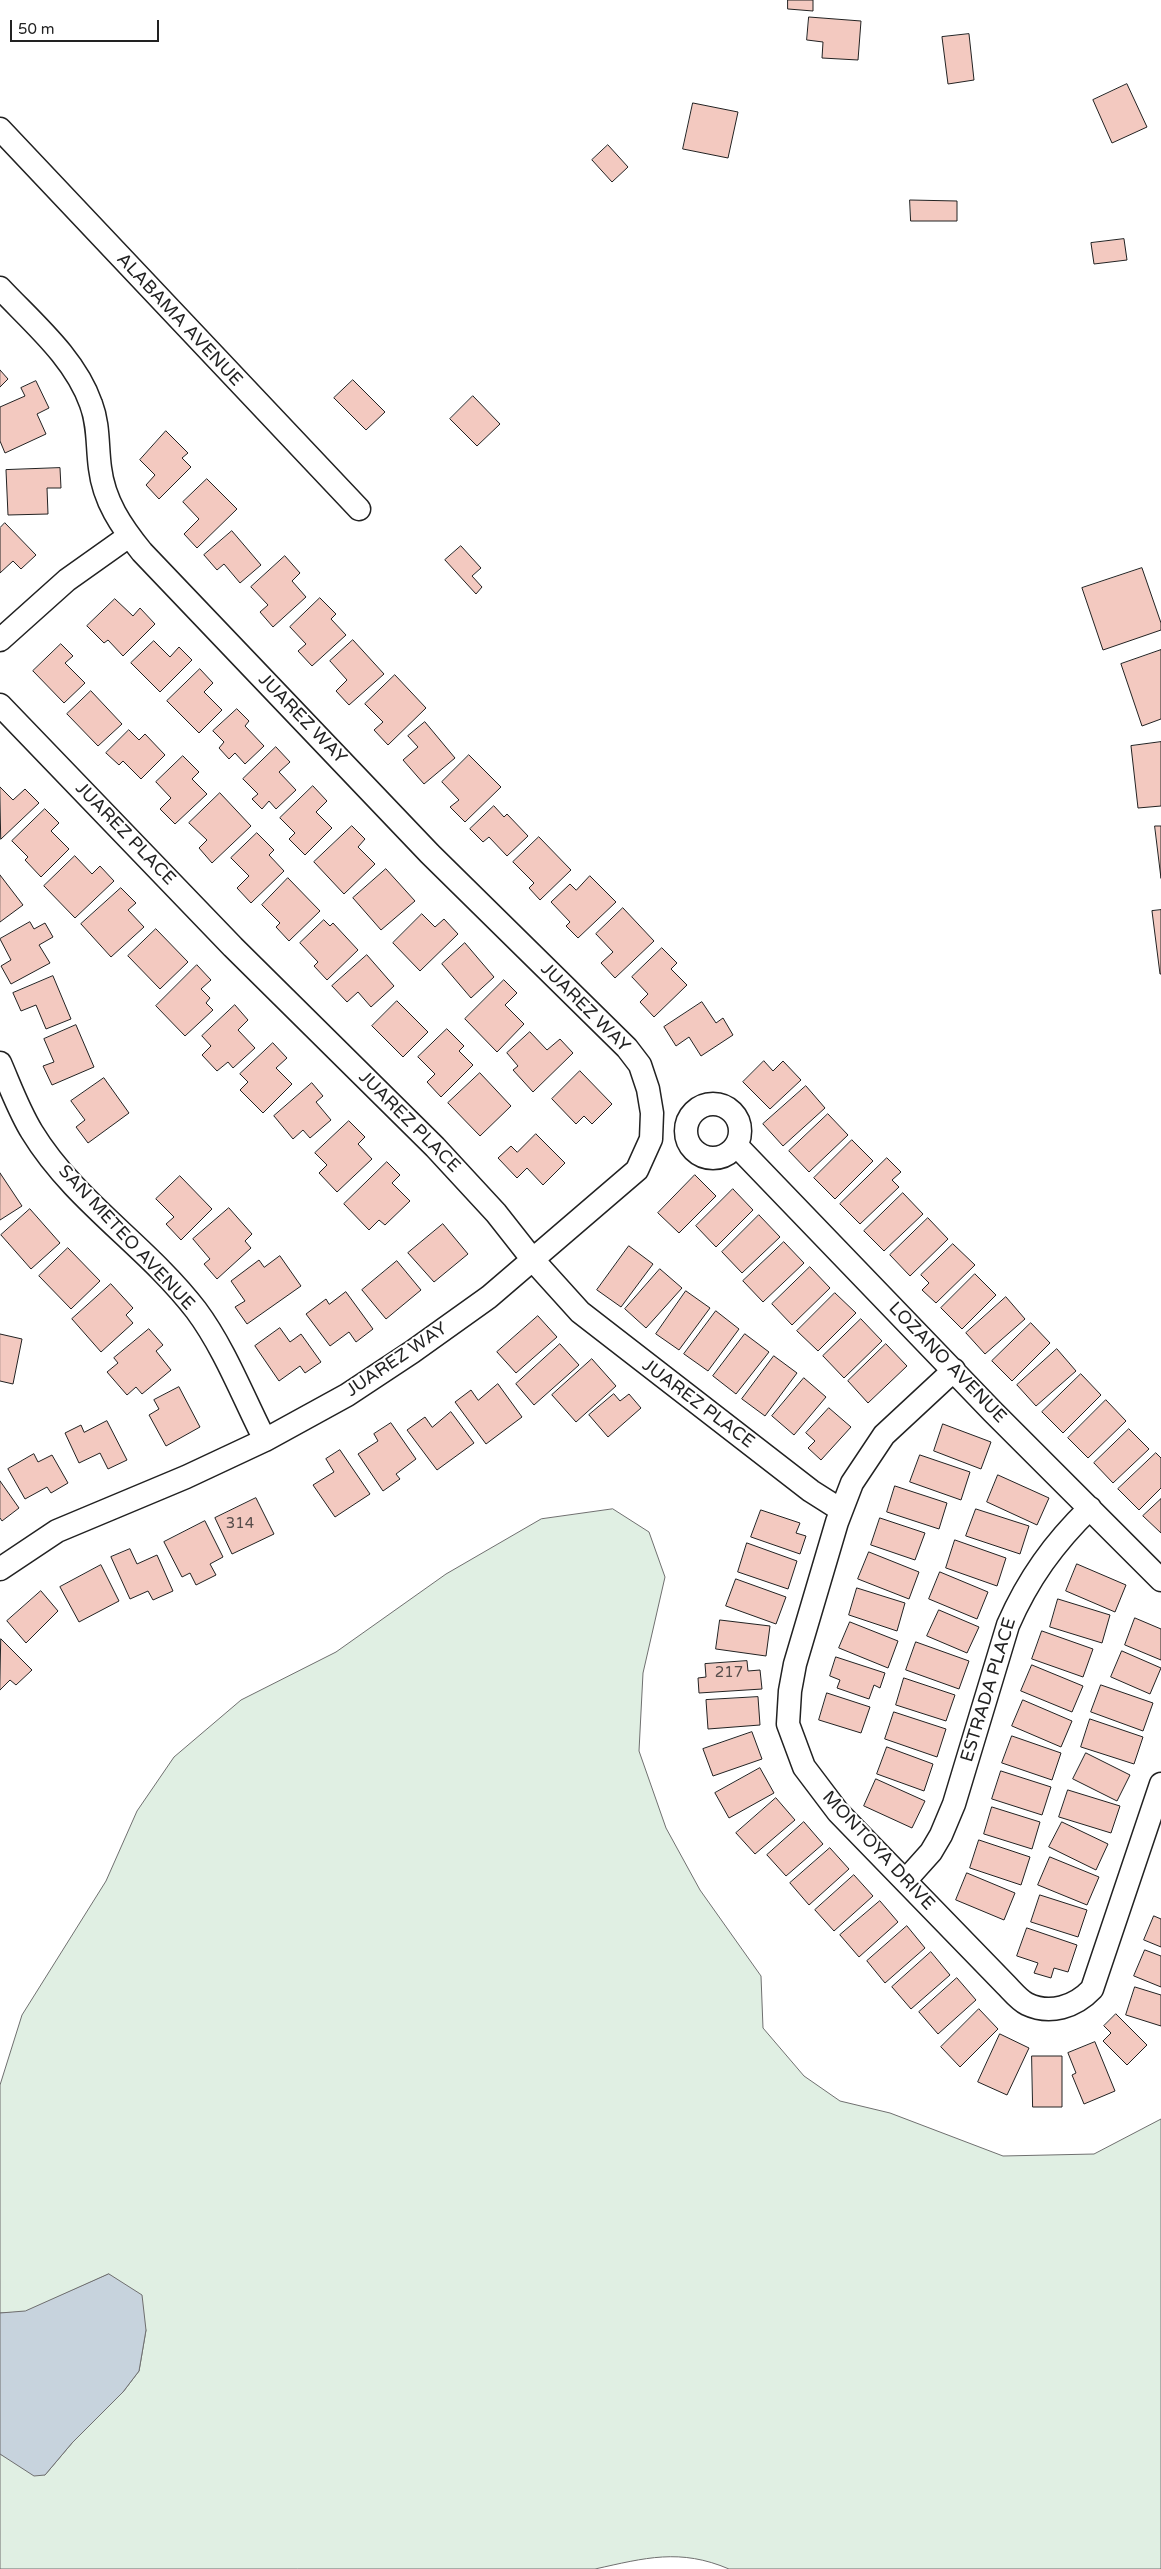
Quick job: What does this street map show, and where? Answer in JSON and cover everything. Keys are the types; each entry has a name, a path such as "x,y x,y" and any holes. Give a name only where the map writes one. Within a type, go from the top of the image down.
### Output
{"street":[{"name":"ALABAMA AVENUE","path":"0,129 359,510"},
{"name":"JUAREZ WAY","path":"0,288 53,344 79,376 94,414 98,434 100,468 107,500 129,536 430,854 627,1048 640,1065 648,1089 652,1114 651,1139 637,1170 489,1297 412,1352 347,1395 265,1440 186,1477 57,1531 0,1570"},
{"path":"0,640 67,580 129,536"},
{"name":"JUAREZ PLACE","path":"0,706 233,947 435,1147 496,1213 533,1260 580,1312 803,1485 842,1510"},
{"name":"SAN METEO AVENUE","path":"0,1063 32,1132 50,1156 73,1183 172,1282 196,1310 212,1336 265,1440"},
{"name":"LOZANO AVENUE","path":"736,1145 1161,1580"},
{"name":"MONTOYA DRIVE","path":"954,1370 884,1435 852,1484 842,1510 795,1664 790,1692 788,1724 804,1767 823,1794 905,1881 1026,2003 1046,2010 1065,2007 1081,2000 1092,1989 1100,1971 1161,1784"},
{"name":"ESTRADA PLACE","path":"905,1881 931,1852 941,1835 954,1804 1008,1625 1020,1598 1048,1553 1090,1508"}],"green space":[{"path":"613,1509 649,1532 665,1577 643,1673 639,1751 666,1828 700,1890 761,1976 763,2028 804,2076 840,2101 890,2113 1003,2156 1094,2154 1161,2119 1161,2569 729,2569 694,2559 662,2557 630,2561 595,2569 0,2569 0,2454 45,2475 72,2443 123,2392 139,2371 146,2330 109,2274 25,2312 0,2313 0,2085 22,2015 106,1881 137,1811 174,1757 241,1700 336,1652 446,1574 541,1519"}],"shaded area":[{"path":"109,2274 142,2295 146,2330 139,2371 123,2392 72,2443 45,2475 34,2476 0,2454 0,2313 25,2311"}],"building":[{"path":"788,0 813,0 813,11 788,9"},
{"path":"809,17 861,21 858,60 822,58 823,42 807,40"},
{"path":"969,34 974,80 948,84 942,37"},
{"path":"1127,84 1147,127 1112,143 1093,100"},
{"path":"693,103 738,112 728,158 683,149"},
{"path":"608,145 628,167 612,182 592,160"},
{"path":"910,200 957,201 957,221 911,221"},
{"path":"1124,239 1127,260 1094,264 1091,243"},
{"path":"0,370 8,379 0,387"},
{"path":"353,380 385,412 366,430 334,398"},
{"path":"36,381 49,408 37,414 46,434 5,453 0,441 0,407 25,396 21,388"},
{"path":"473,396 500,424 477,446 450,419"},
{"path":"166,431 188,453 182,458 191,467 159,499 146,485 155,475 140,460"},
{"path":"60,468 61,488 47,488 48,514 8,515 6,470"},
{"path":"207,479 237,509 197,548 184,534 199,519 183,502"},
{"path":"5,523 36,555 21,569 13,561 0,573 0,528"},
{"path":"232,531 261,565 240,583 224,564 217,570 204,555"},
{"path":"461,546 481,568 472,576 482,587 476,594 445,560"},
{"path":"285,556 300,573 292,581 306,597 273,627 260,612 268,605 251,587"},
{"path":"1142,568 1161,623 1161,630 1103,650 1082,588"},
{"path":"320,598 336,614 331,619 346,635 312,666 298,651 306,644 290,627"},
{"path":"115,599 133,616 140,608 155,624 123,656 108,640 104,643 87,626"},
{"path":"353,640 384,674 349,705 336,691 347,680 330,661"},
{"path":"154,641 170,657 179,647 192,660 160,692 131,663"},
{"path":"61,644 73,656 65,663 85,683 64,703 33,671"},
{"path":"1161,650 1161,719 1142,726 1121,664"},
{"path":"200,669 213,683 204,692 222,710 199,733 167,701"},
{"path":"395,675 426,708 388,745 374,730 383,722 365,704"},
{"path":"91,691 122,724 98,746 67,714"},
{"path":"237,709 249,721 245,726 264,746 245,764 235,753 229,759 219,748 224,742 213,731"},
{"path":"425,722 455,758 424,784 403,760 418,747 408,736"},
{"path":"129,730 139,740 145,734 165,755 141,779 123,761 119,765 106,753"},
{"path":"1161,742 1161,806 1138,808 1131,746"},
{"path":"276,747 290,762 279,772 296,790 276,809 269,801 262,809 252,799 258,794 243,779"},
{"path":"469,755 501,787 465,822 450,807 459,800 442,782"},
{"path":"183,756 199,772 192,779 207,794 175,824 160,809 171,798 156,782"},
{"path":"313,786 327,801 316,812 332,828 305,855 289,839 295,833 280,818"},
{"path":"0,787 13,800 25,789 39,803 1,839"},
{"path":"220,793 251,826 212,863 199,848 207,840 189,823"},
{"path":"494,806 504,817 507,814 528,836 507,856 489,837 483,842 470,829"},
{"path":"45,809 59,823 51,831 69,849 41,877 25,860 28,857 12,841"},
{"path":"352,826 365,839 358,847 375,864 344,894 314,862"},
{"path":"1155,826 1161,826 1161,878"},
{"path":"257,833 274,850 269,855 284,871 251,903 237,888 249,876 231,858"},
{"path":"539,837 571,870 540,900 529,888 534,883 513,862"},
{"path":"75,856 92,874 100,866 114,881 75,918 44,886"},
{"path":"386,869 415,901 381,930 353,898"},
{"path":"0,875 23,905 0,922"},
{"path":"590,876 616,902 578,938 566,926 570,922 551,902 570,884 576,890"},
{"path":"288,878 320,911 289,941 276,927 280,923 262,905"},
{"path":"121,888 136,903 128,910 144,927 111,957 81,924"},
{"path":"623,908 654,941 615,978 601,963 613,952 596,934"},
{"path":"1161,910 1161,974 1160,974 1152,911"},
{"path":"422,914 435,927 444,919 458,934 420,971 393,943"},
{"path":"324,920 330,926 333,923 358,950 327,980 314,966 318,962 300,943"},
{"path":"30,922 34,929 45,923 53,937 39,945 50,963 11,984 1,966 11,960 0,939"},
{"path":"156,929 188,962 160,989 128,956"},
{"path":"465,943 494,977 471,998 442,964"},
{"path":"662,948 677,963 671,969 687,985 654,1017 640,1002 648,994 632,977"},
{"path":"367,955 394,986 371,1007 358,992 347,1002 332,986"},
{"path":"197,965 211,980 201,989 210,998 206,1003 213,1010 185,1036 156,1006"},
{"path":"53,976 71,1019 46,1029 36,1005 21,1011 13,993"},
{"path":"504,980 517,993 505,1005 524,1024 497,1052 465,1019"},
{"path":"397,1001 428,1032 403,1057 372,1026"},
{"path":"702,1002 716,1023 723,1018 733,1035 701,1056 689,1037 676,1046 664,1027"},
{"path":"235,1005 248,1020 238,1030 255,1048 233,1068 228,1062 217,1071 202,1055 211,1046 202,1036"},
{"path":"76,1025 94,1067 52,1085 43,1066 54,1062 44,1039"},
{"path":"447,1029 464,1046 459,1051 473,1065 441,1097 427,1082 435,1074 418,1057"},
{"path":"530,1032 547,1050 560,1039 573,1053 533,1092 513,1070 518,1066 507,1053"},
{"path":"273,1043 287,1058 276,1068 292,1084 263,1113 240,1090 248,1082 240,1074"},
{"path":"764,1061 773,1071 783,1061 801,1080 770,1109 743,1082"},
{"path":"580,1071 612,1104 592,1124 584,1116 576,1124 552,1099"},
{"path":"480,1073 511,1106 480,1136 448,1103"},
{"path":"104,1078 129,1113 88,1143 76,1127 85,1120 71,1101"},
{"path":"312,1083 323,1096 316,1102 331,1120 310,1138 303,1130 293,1139 274,1116"},
{"path":"806,1086 825,1108 783,1146 763,1124"},
{"path":"828,1114 848,1135 809,1172 789,1151"},
{"path":"349,1121 365,1137 358,1144 372,1159 337,1192 319,1173 327,1165 315,1153"},
{"path":"536,1134 565,1163 543,1185 527,1168 517,1178 498,1158 511,1146 517,1152"},
{"path":"852,1140 873,1161 835,1199 814,1178"},
{"path":"887,1158 901,1172 892,1180 899,1187 860,1224 840,1204"},
{"path":"387,1162 400,1175 392,1183 410,1201 385,1225 379,1220 369,1230 344,1204"},
{"path":"0,1173 22,1206 0,1220"},
{"path":"695,1175 716,1196 679,1233 658,1213"},
{"path":"180,1176 212,1209 181,1240 166,1224 174,1217 156,1199"},
{"path":"733,1189 753,1210 716,1247 696,1226"},
{"path":"903,1193 923,1214 884,1251 864,1231"},
{"path":"229,1208 252,1234 245,1241 251,1248 217,1279 204,1264 210,1259 193,1239"},
{"path":"30,1209 60,1243 31,1269 1,1235"},
{"path":"759,1215 780,1237 742,1273 722,1252"},
{"path":"928,1218 948,1239 910,1276 890,1255"},
{"path":"443,1224 468,1254 434,1282 408,1253"},
{"path":"784,1242 804,1263 763,1302 743,1281"},
{"path":"953,1244 975,1265 936,1303 922,1290 929,1283 921,1275"},
{"path":"629,1246 653,1264 621,1307 597,1290"},
{"path":"68,1248 100,1281 71,1309 39,1276"},
{"path":"280,1256 301,1286 247,1324 235,1307 245,1301 231,1281 259,1260 264,1267"},
{"path":"397,1261 421,1290 386,1319 362,1290"},
{"path":"810,1267 830,1288 792,1325 772,1304"},
{"path":"660,1269 682,1288 646,1328 625,1309"},
{"path":"975,1274 996,1295 962,1329 941,1308"},
{"path":"111,1284 133,1308 126,1315 133,1323 101,1352 72,1319"},
{"path":"686,1291 710,1308 679,1350 656,1334"},
{"path":"346,1292 373,1329 356,1342 349,1332 330,1346 306,1314 326,1299 329,1304"},
{"path":"835,1293 856,1313 818,1351 797,1331"},
{"path":"1006,1297 1025,1319 985,1354 966,1333"},
{"path":"716,1311 739,1329 708,1371 684,1354"},
{"path":"538,1316 557,1337 516,1373 497,1352"},
{"path":"861,1319 882,1341 844,1378 823,1356"},
{"path":"1031,1323 1050,1343 1012,1381 992,1361"},
{"path":"280,1328 290,1342 301,1334 321,1362 305,1373 300,1366 279,1381 255,1346"},
{"path":"149,1329 163,1345 156,1351 171,1370 142,1394 136,1387 127,1395 107,1372 118,1363 114,1358"},
{"path":"0,1334 22,1339 13,1384 0,1381"},
{"path":"745,1334 769,1352 736,1394 713,1376"},
{"path":"560,1344 579,1365 534,1405 516,1384"},
{"path":"886,1344 907,1366 868,1403 848,1381"},
{"path":"1057,1349 1076,1371 1036,1406 1017,1385"},
{"path":"774,1356 797,1373 765,1416 742,1399"},
{"path":"592,1359 616,1386 576,1422 552,1395"},
{"path":"1081,1374 1101,1395 1063,1433 1042,1412"},
{"path":"804,1378 826,1397 794,1435 772,1416"},
{"path":"498,1384 522,1417 486,1444 455,1402 471,1390 478,1400"},
{"path":"179,1387 200,1427 166,1446 149,1415 159,1409 154,1400"},
{"path":"614,1394 620,1401 629,1394 641,1408 608,1437 589,1415"},
{"path":"1106,1400 1126,1421 1088,1458 1068,1438"},
{"path":"829,1408 851,1427 821,1460 808,1448 815,1441 806,1433"},
{"path":"451,1412 474,1443 437,1470 407,1430 425,1417 432,1427"},
{"path":"107,1421 127,1460 108,1469 100,1453 79,1463 65,1433 81,1425 84,1432"},
{"path":"391,1423 416,1459 396,1474 400,1479 383,1491 358,1454 378,1441 374,1434"},
{"path":"943,1424 991,1442 981,1469 934,1451"},
{"path":"1129,1429 1149,1449 1113,1483 1094,1463"},
{"path":"340,1450 370,1494 335,1517 313,1485 334,1472 326,1459"},
{"path":"1156,1453 1161,1458 1161,1488 1139,1510 1118,1489"},
{"path":"34,1454 38,1462 52,1455 68,1483 51,1493 47,1487 25,1499 8,1469"},
{"path":"920,1455 970,1472 961,1500 910,1482"},
{"path":"998,1475 1049,1498 1037,1525 987,1502"},
{"path":"0,1481 19,1508 2,1521 0,1518"},
{"path":"895,1486 947,1503 939,1529 887,1512"},
{"path":"256,1498 274,1534 232,1554 215,1518"},
{"path":"1161,1499 1161,1533 1143,1516"},
{"path":"976,1509 1029,1526 1020,1554 966,1536"},
{"path":"761,1510 800,1523 796,1533 806,1536 800,1554 751,1537"},
{"path":"880,1518 925,1533 915,1560 871,1545"},
{"path":"205,1521 223,1557 210,1564 216,1575 196,1585 190,1573 182,1577 164,1542"},
{"path":"955,1540 1006,1558 997,1586 946,1568"},
{"path":"747,1543 797,1561 788,1589 738,1572"},
{"path":"130,1549 137,1564 157,1555 173,1591 153,1600 148,1591 130,1599 111,1557"},
{"path":"869,1552 919,1572 909,1599 858,1579"},
{"path":"1077,1564 1126,1585 1115,1612 1066,1591"},
{"path":"101,1565 119,1601 79,1622 60,1587"},
{"path":"940,1572 988,1592 977,1619 929,1599"},
{"path":"736,1579 786,1597 776,1624 726,1606"},
{"path":"857,1588 905,1603 897,1631 849,1615"},
{"path":"41,1591 58,1611 26,1643 7,1621"},
{"path":"1058,1599 1110,1615 1102,1643 1050,1627"},
{"path":"939,1610 979,1627 967,1653 927,1636"},
{"path":"1135,1618 1161,1629 1161,1660 1125,1645"},
{"path":"720,1620 770,1626 766,1656 716,1649"},
{"path":"850,1622 898,1641 888,1668 839,1648"},
{"path":"1042,1631 1093,1649 1083,1677 1032,1659"},
{"path":"1,1639 32,1670 16,1685 10,1680 0,1690"},
{"path":"916,1642 969,1661 959,1689 906,1670"},
{"path":"1122,1651 1161,1668 1150,1694 1111,1677"},
{"path":"836,1657 885,1673 880,1688 874,1685 869,1699 837,1688 840,1680 830,1676"},
{"path":"747,1661 748,1671 760,1670 762,1689 699,1693 698,1678 706,1677 705,1664"},
{"path":"1032,1665 1083,1686 1072,1712 1021,1691"},
{"path":"904,1678 955,1695 946,1721 896,1705"},
{"path":"1101,1685 1153,1703 1143,1731 1091,1712"},
{"path":"827,1693 870,1707 861,1733 819,1720"},
{"path":"758,1697 760,1725 708,1729 706,1700"},
{"path":"1023,1700 1072,1721 1061,1747 1012,1726"},
{"path":"894,1712 946,1729 937,1757 885,1739"},
{"path":"1090,1719 1143,1737 1134,1764 1081,1747"},
{"path":"752,1732 762,1759 713,1776 703,1749"},
{"path":"1012,1736 1061,1753 1052,1780 1002,1763"},
{"path":"887,1747 933,1764 924,1791 877,1774"},
{"path":"1086,1753 1130,1775 1117,1801 1073,1779"},
{"path":"760,1768 774,1793 729,1818 715,1793"},
{"path":"1001,1771 1051,1787 1042,1815 992,1799"},
{"path":"876,1779 925,1801 912,1828 864,1806"},
{"path":"1068,1790 1120,1806 1111,1833 1059,1817"},
{"path":"776,1798 795,1820 755,1854 736,1833"},
{"path":"992,1807 1040,1822 1032,1849 984,1834"},
{"path":"804,1822 823,1844 786,1876 767,1855"},
{"path":"1062,1822 1108,1844 1096,1870 1049,1847"},
{"path":"979,1840 1030,1857 1021,1885 970,1868"},
{"path":"830,1848 849,1869 809,1905 790,1883"},
{"path":"1050,1857 1099,1877 1087,1905 1038,1885"},
{"path":"967,1873 1015,1893 1004,1920 956,1900"},
{"path":"854,1875 873,1896 834,1931 815,1910"},
{"path":"1040,1895 1087,1910 1078,1937 1031,1922"},
{"path":"880,1901 898,1922 859,1957 840,1935"},
{"path":"1154,1916 1161,1919 1161,1947 1144,1940"},
{"path":"907,1926 925,1948 885,1983 867,1961"},
{"path":"1027,1928 1077,1945 1068,1972 1054,1968 1051,1978 1034,1973 1038,1963 1017,1956"},
{"path":"1145,1950 1161,1956 1161,1987 1134,1976"},
{"path":"931,1952 950,1975 911,2009 892,1987"},
{"path":"957,1978 976,2000 938,2034 919,2012"},
{"path":"1135,1987 1161,1995 1161,2026 1126,2015"},
{"path":"979,2009 998,2029 960,2067 941,2047"},
{"path":"1116,2014 1147,2045 1127,2065 1103,2041 1111,2033 1104,2026"},
{"path":"1000,2034 1029,2048 1007,2095 978,2082"},
{"path":"1095,2042 1115,2091 1084,2104 1072,2075 1076,2073 1068,2053"},
{"path":"1032,2056 1062,2056 1062,2107 1033,2107"}]}
